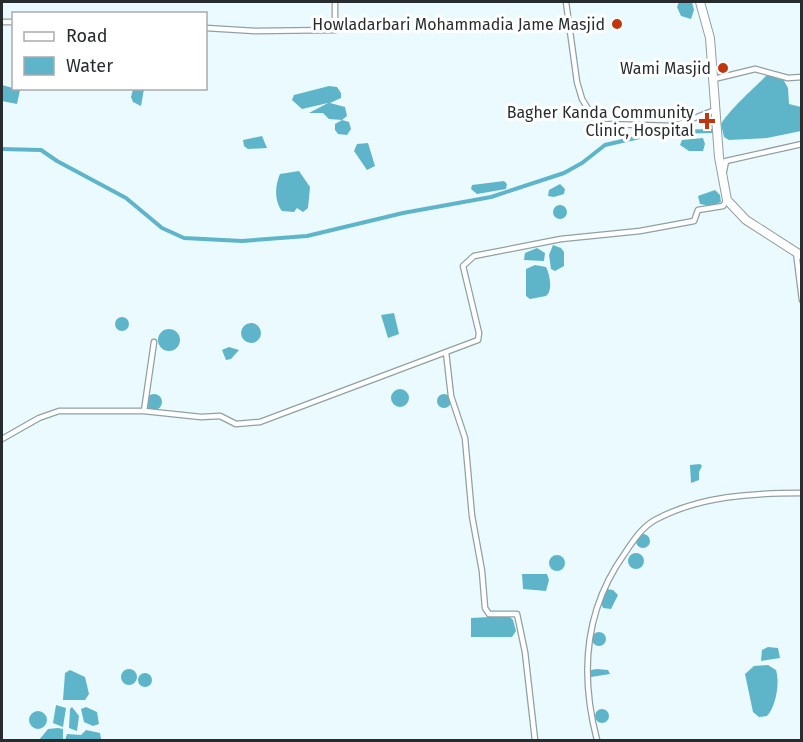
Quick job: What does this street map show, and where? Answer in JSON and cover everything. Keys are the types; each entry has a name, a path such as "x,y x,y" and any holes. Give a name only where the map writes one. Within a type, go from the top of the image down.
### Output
{"highway":[{"path":"700,2 710,38 719,157 728,200 747,220 799,254"}],"street":[{"path":"207,28 255,32 335,30 335,2"},
{"path":"566,2 577,82 593,117 604,124 674,126 715,110"},
{"path":"712,79 755,69 788,78 801,77"},
{"path":"722,178 726,172 726,161 801,144"},
{"path":"2,439 39,418 59,411 144,411 201,417 220,416 236,424 260,422 479,338 463,266 474,255 561,239 674,226 694,221 698,210 723,206 728,200"},
{"path":"799,254 801,300"},
{"path":"144,411 154,342"},
{"path":"446,352 451,396 465,438 472,516 482,571 485,608 489,614 517,614 525,652 535,741"},
{"path":"597,741 586,692 586,672 593,624 605,588 637,535 653,521 701,501 801,493"}],"water":[{"path":"679,2 692,2 694,10 691,19 681,16 677,7"},
{"path":"767,75 783,79 788,88 789,104 801,107 801,131 767,138 729,140 724,137 721,124 725,118"},
{"path":"2,85 12,88 12,90 20,90 17,104 2,101"},
{"path":"329,86 337,87 341,93 341,98 330,103 345,107 347,116 342,120 329,119 323,113 309,113 328,103 302,109 292,100 294,95"},
{"path":"133,90 144,90 141,106 133,102 131,97"},
{"path":"342,120 349,122 351,129 347,135 338,134 335,130 335,124"},
{"path":"262,136 267,148 248,149 244,146 243,140"},
{"path":"703,138 705,144 703,151 689,151 680,145 682,140"},
{"path":"368,143 375,166 367,170 354,151 357,144"},
{"path":"299,171 310,187 308,208 303,212 297,208 294,212 282,211 276,193 280,174"},
{"path":"504,181 507,184 506,189 477,194 471,189 472,185"},
{"path":"560,184 565,189 564,194 548,196 549,190"},
{"path":"715,190 720,195 721,202 711,206 700,204 698,196"},
{"path":"557,205 563,205 567,212 563,219 557,219 553,215 553,209"},
{"path":"553,245 564,252 564,266 555,271 551,269 549,255"},
{"path":"537,248 545,253 544,261 524,260 525,253"},
{"path":"535,265 546,267 550,287 546,296 530,299 526,296 526,269"},
{"path":"394,313 399,334 388,338 381,315"},
{"path":"119,317 125,317 129,324 125,331 119,331 115,327 115,321"},
{"path":"247,323 255,323 261,329 261,337 255,343 247,343 241,337 241,329"},
{"path":"169,329 177,332 180,340 177,348 169,351 161,348 158,340 161,332"},
{"path":"229,347 239,350 231,359 226,360 222,350"},
{"path":"400,389 406,392 409,398 406,404 400,407 394,404 391,398 394,392"},
{"path":"151,394 157,394 162,402 160,408 151,410 146,405 146,399"},
{"path":"444,394 449,396 451,401 449,406 444,408 439,406 437,401 439,396"},
{"path":"700,464 702,466 699,480 691,483 690,465"},
{"path":"643,534 648,536 650,541 648,546 643,548 638,546 636,541 638,536"},
{"path":"636,553 642,555 644,561 642,567 636,569 630,567 628,561 630,555"},
{"path":"557,555 563,557 565,563 563,569 557,571 551,569 549,563 551,557"},
{"path":"522,574 547,574 549,580 546,591 523,589"},
{"path":"606,589 613,590 618,595 611,609 603,608 601,603"},
{"path":"509,616 513,620 516,631 512,637 471,637 471,618"},
{"path":"596,632 602,632 606,639 602,646 596,646 592,642 592,636"},
{"path":"768,647 778,648 780,658 761,661 762,650"},
{"path":"768,665 776,670 778,681 776,694 770,712 767,716 759,717 753,712 745,674 754,666"},
{"path":"129,669 135,671 137,677 135,683 129,685 123,683 121,677 123,671"},
{"path":"70,670 85,677 89,694 85,700 63,700 65,673"},
{"path":"591,670 608,670 610,674 591,677"},
{"path":"145,673 150,675 152,680 150,685 145,687 140,685 138,680 140,675"},
{"path":"56,705 66,708 63,727 53,723"},
{"path":"72,707 79,716 77,731 69,728"},
{"path":"86,707 97,712 99,724 93,726 84,722 81,709"},
{"path":"602,709 607,711 609,716 607,721 602,723 597,721 595,716 597,711"},
{"path":"38,711 44,714 47,720 44,726 38,729 32,726 29,720 32,714"},
{"path":"48,729 63,729 63,740 39,740"},
{"path":"86,730 100,733 101,739 65,740 67,734 81,735"}],"waterway":[{"path":"2,149 41,150 126,198 162,228 184,238 242,241 307,236 403,213 491,197 564,173 582,163 605,145 661,132 717,131"}],"place":[{"name":"Howladarbari Mohammadia Jame Masjid","path":"617,24"},
{"name":"Wami Masjid","path":"723,68"},
{"name":"Bagher Kanda Community Clinic, Hospital","path":"707,121"}]}
